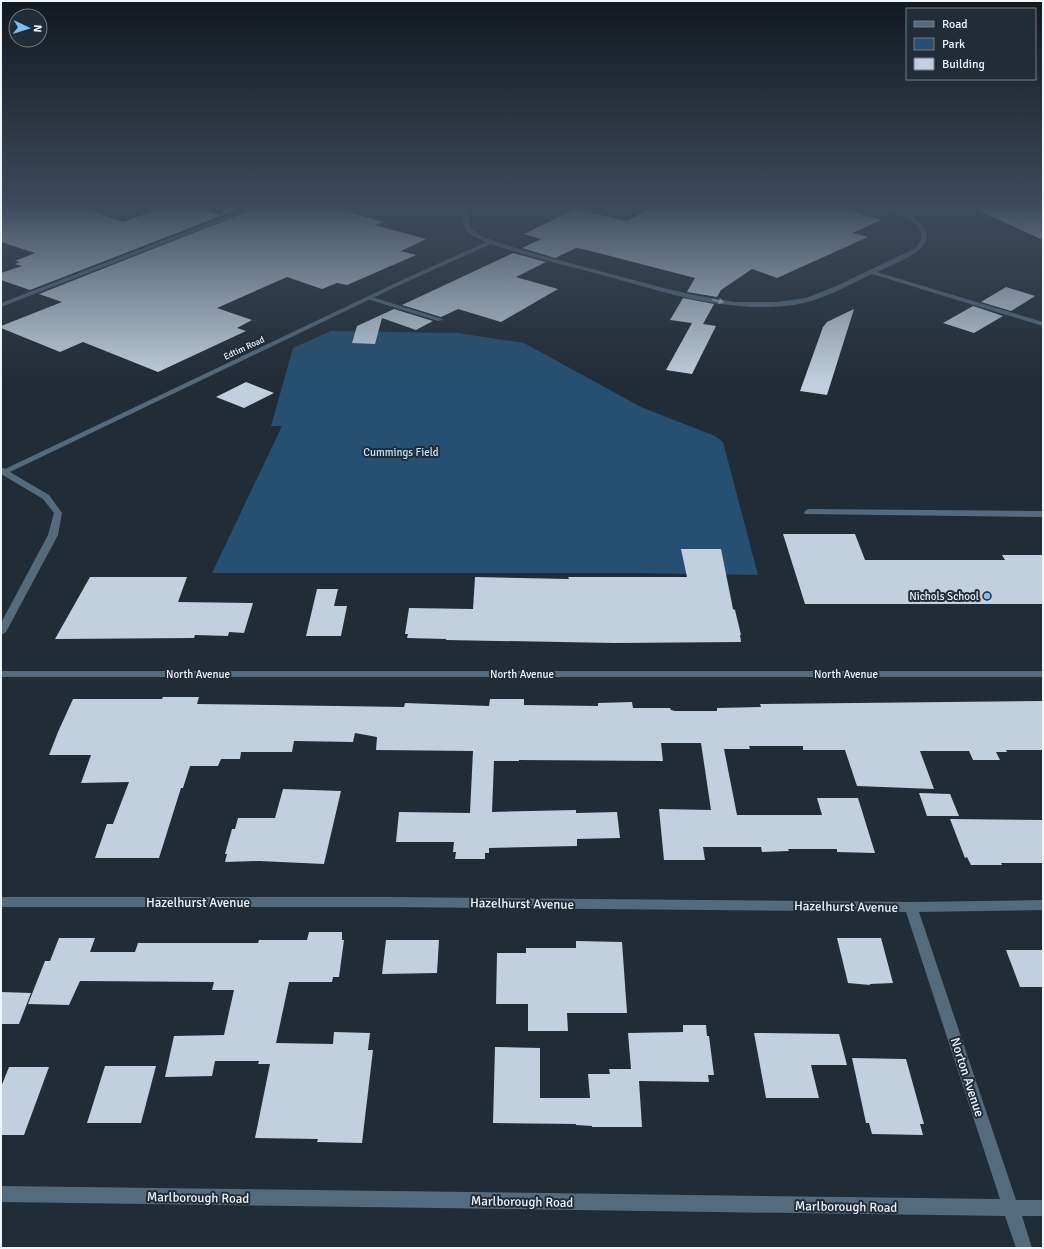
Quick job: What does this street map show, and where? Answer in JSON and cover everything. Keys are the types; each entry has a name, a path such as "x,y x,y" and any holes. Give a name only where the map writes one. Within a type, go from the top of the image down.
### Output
{"street":[{"path":"1,305 104,265"},
{"name":"Edtim Road","path":"3,471 440,265"},
{"path":"573,265 664,289 727,303 769,304 808,300 826,294 885,265"},
{"path":"871,272 1043,324"},
{"path":"369,298 440,320"},
{"path":"1,632 53,535 58,513 46,497 3,471"},
{"path":"808,512 1043,514"},
{"name":"North Avenue","path":"1,674 1043,674"},
{"name":"Hazelhurst Avenue","path":"1,902 391,902 911,907 1043,905"},
{"name":"Norton Avenue","path":"911,907 1024,1248"},
{"name":"Marlborough Road","path":"1,1194 1043,1208"}],"green space":[{"name":"Cummings Field","path":"331,331 458,333 524,343 641,407 715,436 723,442 758,575 639,573 212,573 282,426 271,426 293,348"}],"building":[{"path":"20,265 94,265 30,290 1,280 1,273 22,266"},
{"path":"112,265 392,265 347,285 337,283 322,289 287,277 217,308 252,320 237,328 246,331 158,372 83,342 60,352 1,328 1,326 62,302 39,294"},
{"path":"487,265 539,265 516,277 558,289 501,322 458,309 441,317 402,305"},
{"path":"646,265 805,265 777,278 752,269 721,290 717,297 687,292 695,278"},
{"path":"1006,287 1035,296 1011,311 981,302"},
{"path":"683,298 714,304 703,324 716,326 692,374 666,370 692,323 670,320"},
{"path":"973,306 1003,316 974,333 943,323"},
{"path":"394,309 433,321 416,330 382,318 375,344 352,343 357,326"},
{"path":"854,309 827,395 800,391 823,327 827,322"},
{"path":"246,382 274,393 244,408 216,397"},
{"path":"783,534 855,534 865,560 1005,560 1002,555 1043,555 1043,604 805,604"},
{"path":"681,549 721,549 733,609 735,610 741,635 741,642 614,643 446,640 407,638 408,634 405,634 409,608 473,609 475,577 569,579 568,577 687,577"},
{"path":"90,577 187,577 178,602 253,603 244,633 229,632 228,636 195,635 194,638 55,639"},
{"path":"317,589 338,589 334,606 347,606 341,636 306,636"},
{"path":"163,697 199,697 197,704 404,707 405,703 489,706 490,699 524,699 524,705 598,706 598,703 632,702 633,708 670,708 671,710 675,711 717,711 717,708 761,707 760,704 1043,701 1043,750 1006,750 1007,752 996,752 1000,760 973,760 969,751 920,751 934,789 857,786 845,750 803,750 803,746 749,746 750,749 724,749 737,815 822,815 817,798 858,798 875,853 837,852 837,849 788,849 789,851 762,852 761,847 703,847 705,860 664,860 659,809 711,810 701,743 661,743 663,761 494,761 492,812 576,810 576,813 617,812 620,838 577,839 577,846 489,848 489,853 485,853 485,859 455,859 456,852 453,852 454,842 396,842 399,812 470,813 473,751 376,750 377,737 355,733 353,742 294,741 292,752 241,752 240,759 221,759 218,766 190,766 183,788 181,788 159,858 95,858 107,824 113,824 129,782 81,783 91,755 49,755 58,732 73,699 162,699"},
{"path":"283,789 341,791 324,864 259,861 225,862 227,854 225,854 232,829 235,829 238,818 275,818"},
{"path":"919,793 950,794 959,816 927,816"},
{"path":"950,819 1043,820 1043,863 971,865 967,857 965,858"},
{"path":"309,932 342,932 342,940 344,940 339,977 333,977 332,982 289,982 276,1043 333,1044 334,1032 370,1033 368,1050 373,1050 362,1143 317,1142 318,1139 255,1138 270,1064 258,1064 259,1061 215,1061 212,1076 165,1077 174,1036 224,1035 234,990 212,990 214,982 80,981 69,1005 28,1004 45,961 50,961 59,938 95,938 90,952 135,952 138,943 258,943 259,940 307,940"},
{"path":"837,938 881,938 893,983 870,985 848,983"},
{"path":"386,940 439,940 437,973 382,974"},
{"path":"576,941 622,942 627,1013 567,1013 568,1031 528,1031 528,1004 496,1004 497,953 526,953 526,948 576,948"},
{"path":"1006,950 1043,950 1043,987 1020,987"},
{"path":"1,992 31,993 19,1024 1,1024"},
{"path":"683,1025 706,1025 707,1036 709,1036 714,1075 708,1075 709,1082 639,1081 642,1127 592,1127 576,1124 493,1123 495,1047 540,1048 540,1098 590,1098 588,1074 610,1074 609,1069 631,1069 628,1033 683,1032"},
{"path":"754,1033 839,1034 847,1065 811,1065 819,1098 766,1098"},
{"path":"852,1058 906,1059 924,1124 920,1124 923,1135 872,1134 869,1123 866,1123"},
{"path":"105,1066 156,1066 141,1123 87,1123"},
{"path":"9,1067 49,1067 24,1135 1,1135 1,1087"}],"place":[{"name":"Nichols School","path":"987,596"}]}
